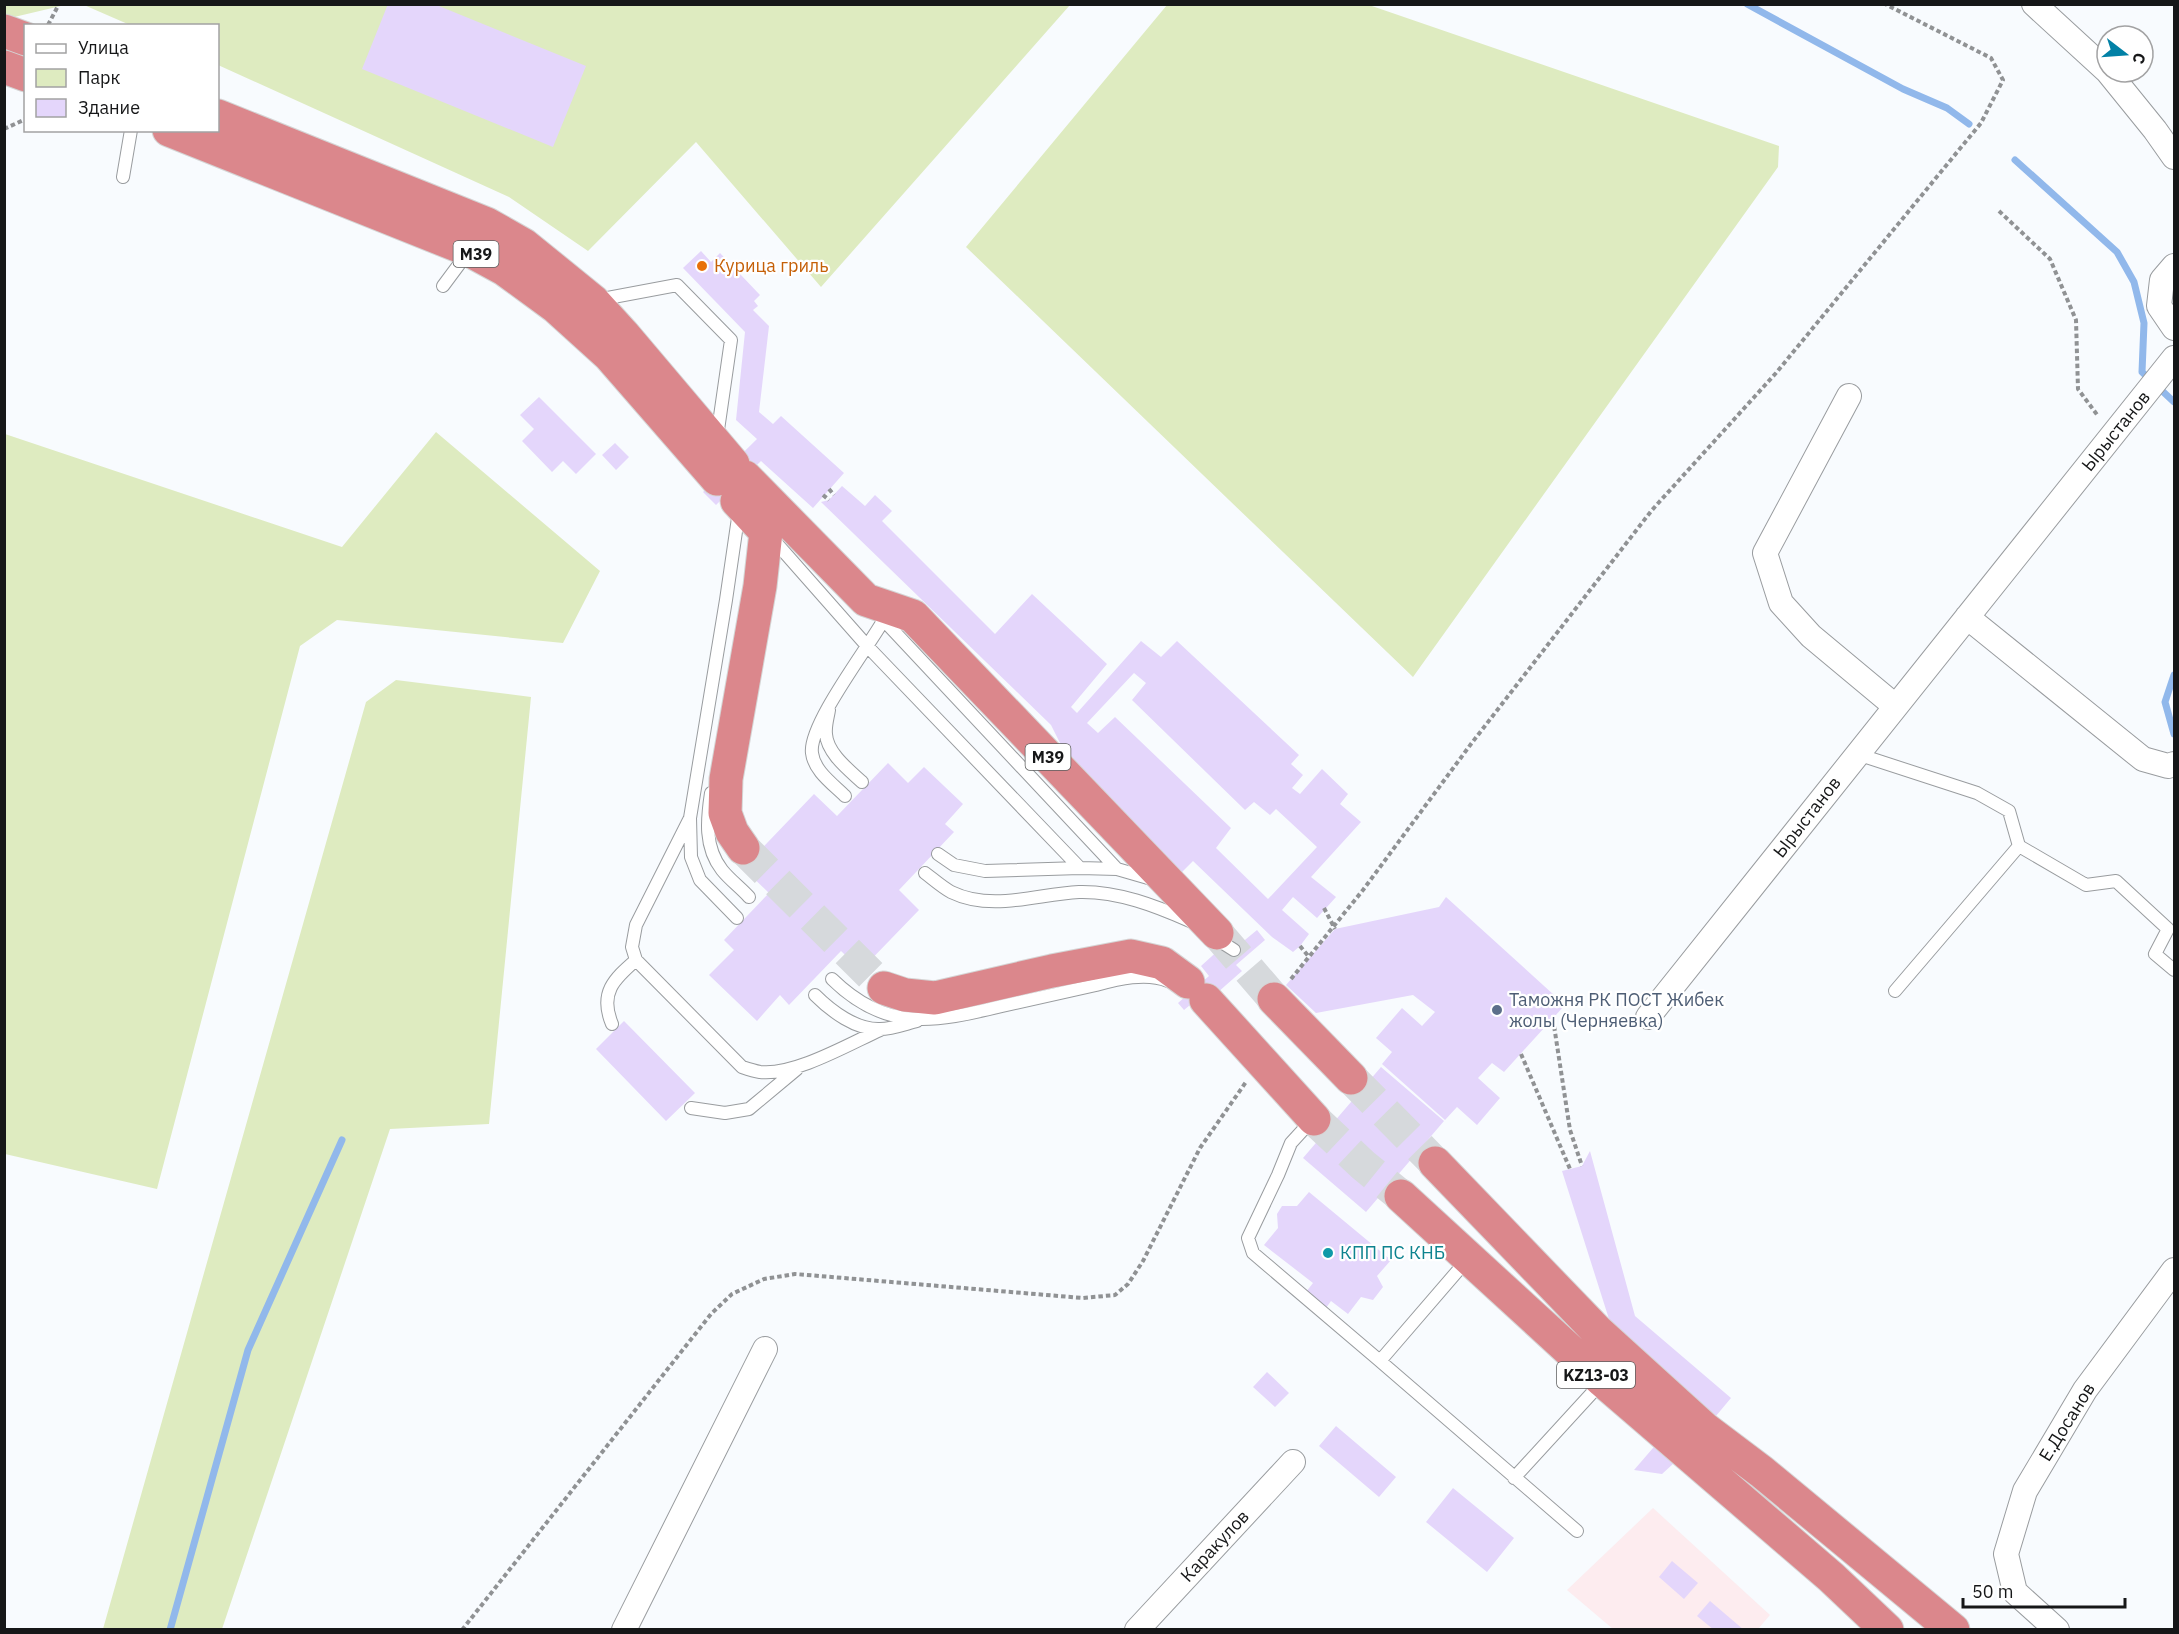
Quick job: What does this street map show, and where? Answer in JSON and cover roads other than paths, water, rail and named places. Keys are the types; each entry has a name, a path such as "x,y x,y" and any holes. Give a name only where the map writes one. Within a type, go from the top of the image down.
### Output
{"highway":[{"path":"4,31 24,38"},
{"path":"4,67 24,74"},
{"name":"M39","path":"219,116 487,224 524,244 593,301 730,477 766,532"},
{"name":"M39","path":"174,132 469,250 504,269 547,300 609,355 730,477 874,611 913,616 1226,942"},
{"path":"743,848 732,832 726,813 726,778 734,695 760,586 766,532"},
{"path":"884,988 905,995 935,998 1052,971 1131,956 1162,963 1197,991 1314,1119"},
{"path":"1274,999 1351,1078"},
{"name":"KZ13-03","path":"1435,1163 1598,1331 1705,1429 1953,1629"},
{"name":"KZ13-03","path":"1401,1196 1603,1381 1887,1629"},
{"path":"1796,1548 1817,1520"}],"street":[{"path":"2034,4 2095,61"},
{"path":"2117,84 2175,157"},
{"path":"2175,266 2162,280 2159,306 2175,328"},
{"name":"Ырыстанов","path":"1648,1017 2175,358"},
{"path":"1849,396 1765,553 1781,603 1811,636 1895,706"},
{"path":"1967,617 2143,759 2168,766 2175,764"},
{"name":"Е.Досанов","path":"2057,1629 2015,1592 2006,1554 2025,1491 2085,1390 2175,1270"},
{"path":"624,1629 765,1349"},
{"name":"Каракулов","path":"1137,1629 1293,1462"}],"lane":[{"path":"123,177 131,132"},
{"path":"443,286 469,250"},
{"path":"593,301 676,285 731,340 726,600 690,818 691,857 700,880 737,918"},
{"path":"766,532 868,647 1080,868"},
{"path":"845,796 818,769 812,754 813,738 829,705 868,647 874,611"},
{"path":"874,611 1117,869"},
{"path":"829,705 826,735 828,741 838,759 862,783"},
{"path":"1857,754 1977,794 2008,811 2019,846 2086,885 2116,881 2168,929 2155,954 2175,970"},
{"path":"713,778 706,823 712,853 722,870 749,897"},
{"path":"690,818 636,925 632,947 636,960 742,1067 761,1072 781,1071 800,1066 880,1029 920,1020 955,1017 1138,977 1163,978 1197,991"},
{"path":"1896,991 2019,846"},
{"path":"938,854 954,865 985,871 1117,869 1170,884"},
{"path":"925,873 950,891 968,898 986,901 1007,901 1081,892 1151,904 1192,922 1226,942"},
{"path":"612,1024 607,1012 614,979 636,960"},
{"path":"832,979 847,993 873,1009 920,1020"},
{"path":"815,995 829,1009 859,1025 880,1029"},
{"path":"691,1108 724,1113 748,1109 800,1066"},
{"path":"1314,1119 1291,1143 1248,1238 1253,1252 1577,1531"},
{"path":"1380,1361 1469,1257"},
{"path":"1514,1478 1603,1381"}],"waterway":[{"path":"1747,4 1903,89 1947,108 1969,124"},
{"path":"2015,160 2117,252 2134,282 2144,323 2142,372 2174,402"},
{"path":"2174,675 2165,702 2174,734"},
{"path":"170,1630 248,1350 342,1140"}],"tunnel":[{"path":"743,848 884,988"},
{"path":"1217,933 1274,999"},
{"path":"1351,1078 1435,1163"},
{"path":"1314,1119 1363,1165 1401,1196"}],"place":[{"name":"Курица гриль","path":"702,266"},
{"name":"Таможня РК ПОСТ Жибек жолы (Черняевка)","path":"1497,1010"},
{"name":"КПП ПС КНБ","path":"1328,1253"}]}
